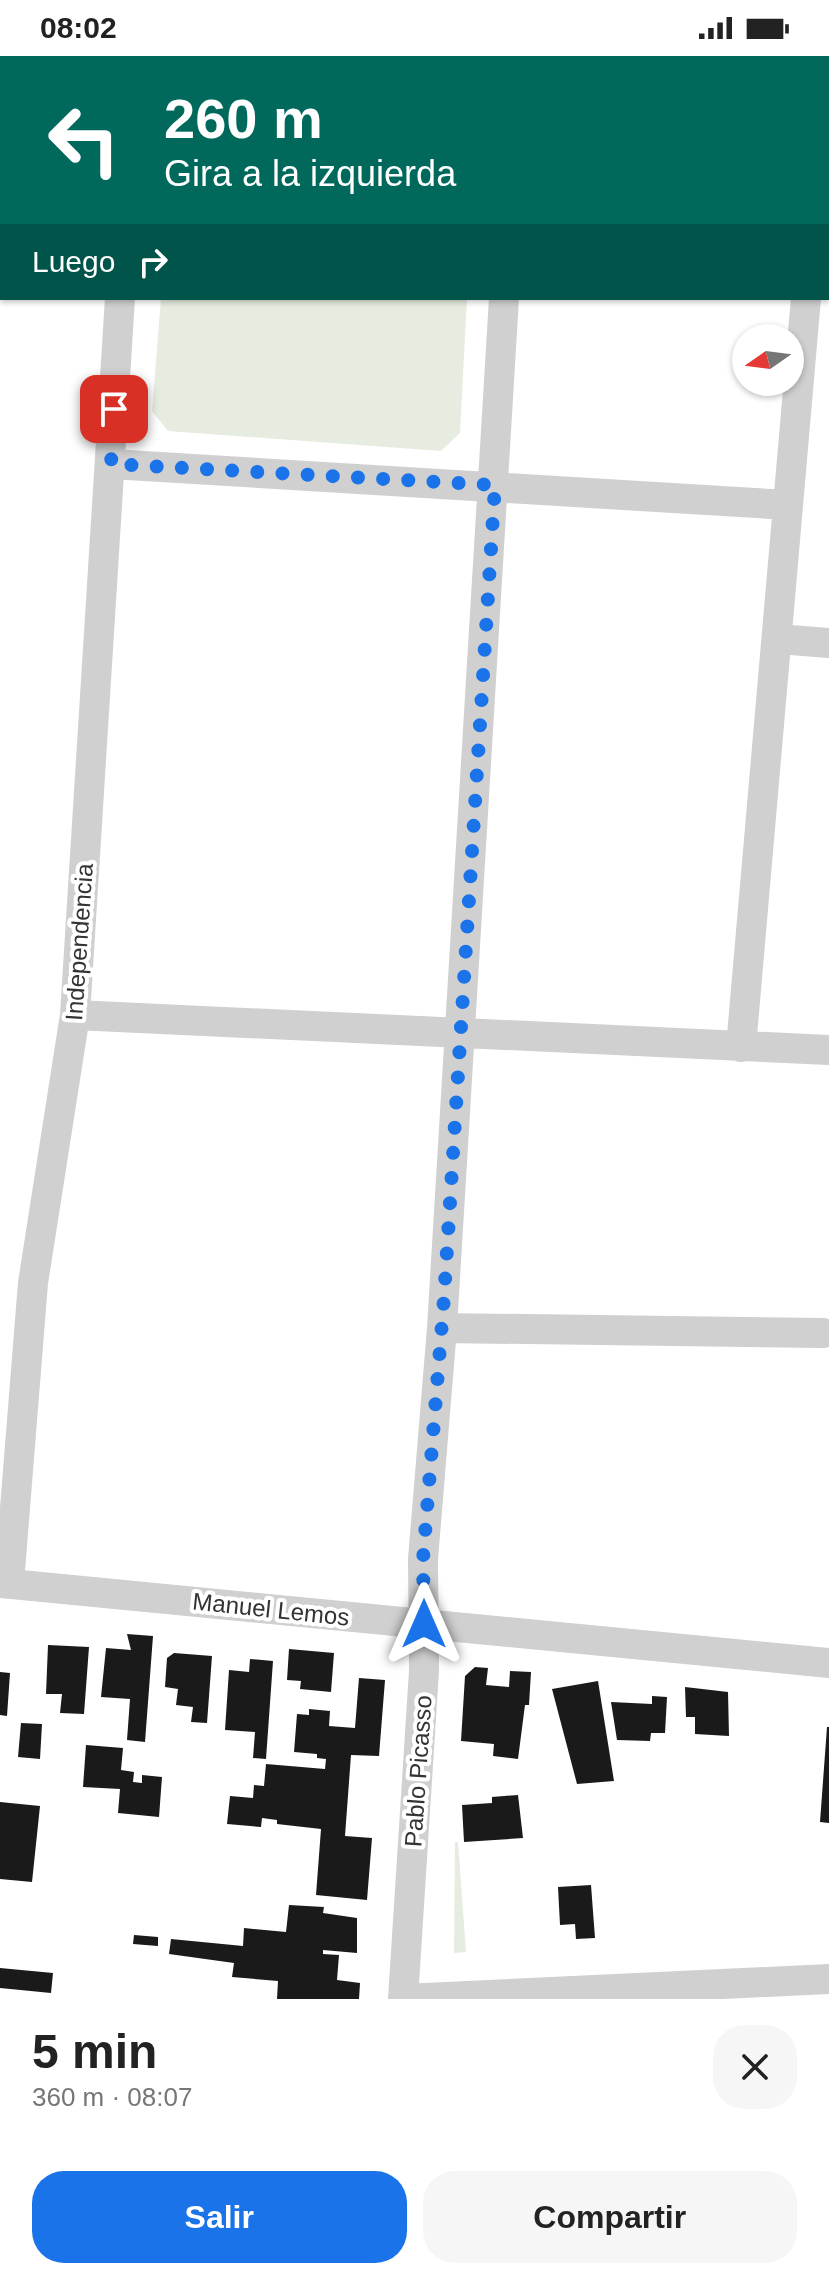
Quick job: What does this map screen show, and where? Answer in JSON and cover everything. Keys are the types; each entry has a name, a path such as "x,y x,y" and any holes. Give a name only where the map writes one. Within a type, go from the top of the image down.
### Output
{"street":[{"name":"Independencia","path":"4,1583 33,1283 75,1015 120,300"},
{"name":"Pablo Picasso","path":"403,1999 424,1671 423,1559 442,1328 504,300"},
{"path":"741,1047 779,639 806,300"},
{"path":"111,464 788,505"},
{"path":"779,639 829,643"},
{"path":"75,1015 829,1050"},
{"path":"442,1328 823,1333"},
{"name":"Manuel Lemos","path":"4,1583 829,1663"},
{"path":"403,1999 829,1979"}],"shaded area":[{"path":"161,300 467,300 460,433 441,451 168,431 152,411"},
{"path":"455,1842 458,1842 466,1952 454,1953"}],"building":[{"path":"127,1634 153,1636 145,1742 127,1740 130,1699 101,1697 106,1648 131,1650"},
{"path":"48,1645 89,1647 84,1714 60,1713 62,1694 46,1694"},
{"path":"289,1649 334,1653 331,1692 300,1689 301,1681 287,1680"},
{"path":"174,1653 212,1656 207,1723 191,1722 193,1707 176,1705 178,1689 165,1687 167,1658"},
{"path":"250,1659 273,1661 266,1759 253,1758 255,1732 225,1730 229,1670 249,1672"},
{"path":"475,1667 488,1668 486,1685 509,1687 510,1671 531,1672 529,1705 525,1705 518,1759 493,1756 494,1744 461,1741 465,1676"},
{"path":"0,1672 10,1673 7,1716 0,1715"},
{"path":"359,1678 385,1680 379,1756 351,1755 345,1836 372,1838 367,1900 316,1895 321,1829 277,1824 277,1820 262,1818 261,1827 227,1824 230,1796 253,1798 254,1785 264,1786 266,1764 325,1769 326,1759 317,1758 317,1754 294,1752 297,1714 309,1715 309,1709 330,1711 329,1726 355,1728"},
{"path":"598,1681 614,1781 577,1784 552,1689"},
{"path":"685,1687 728,1692 729,1736 695,1734 695,1717 686,1717"},
{"path":"652,1696 667,1697 665,1733 651,1733 650,1741 617,1740 611,1702 652,1704"},
{"path":"21,1723 42,1724 40,1759 18,1757"},
{"path":"829,1727 829,1823 820,1822"},
{"path":"86,1745 123,1748 121,1770 134,1772 133,1782 142,1783 142,1775 162,1777 159,1817 118,1813 120,1789 83,1787"},
{"path":"518,1795 523,1838 464,1842 462,1805 492,1803 492,1797"},
{"path":"0,1802 40,1806 32,1882 0,1879"},
{"path":"591,1885 595,1938 576,1939 575,1924 560,1925 558,1887"},
{"path":"289,1905 324,1907 323,1913 357,1918 357,1953 323,1950 323,1954 339,1955 337,1980 360,1983 359,1999 277,1999 278,1981 232,1977 234,1963 169,1954 171,1939 243,1946 244,1928 286,1932"},
{"path":"134,1935 158,1937 158,1946 133,1944"},
{"path":"0,1968 53,1973 51,1993 0,1988"}],"route":[{"path":"114,409 111,464 495,485 444,1298 423,1559 424,1624"}]}
